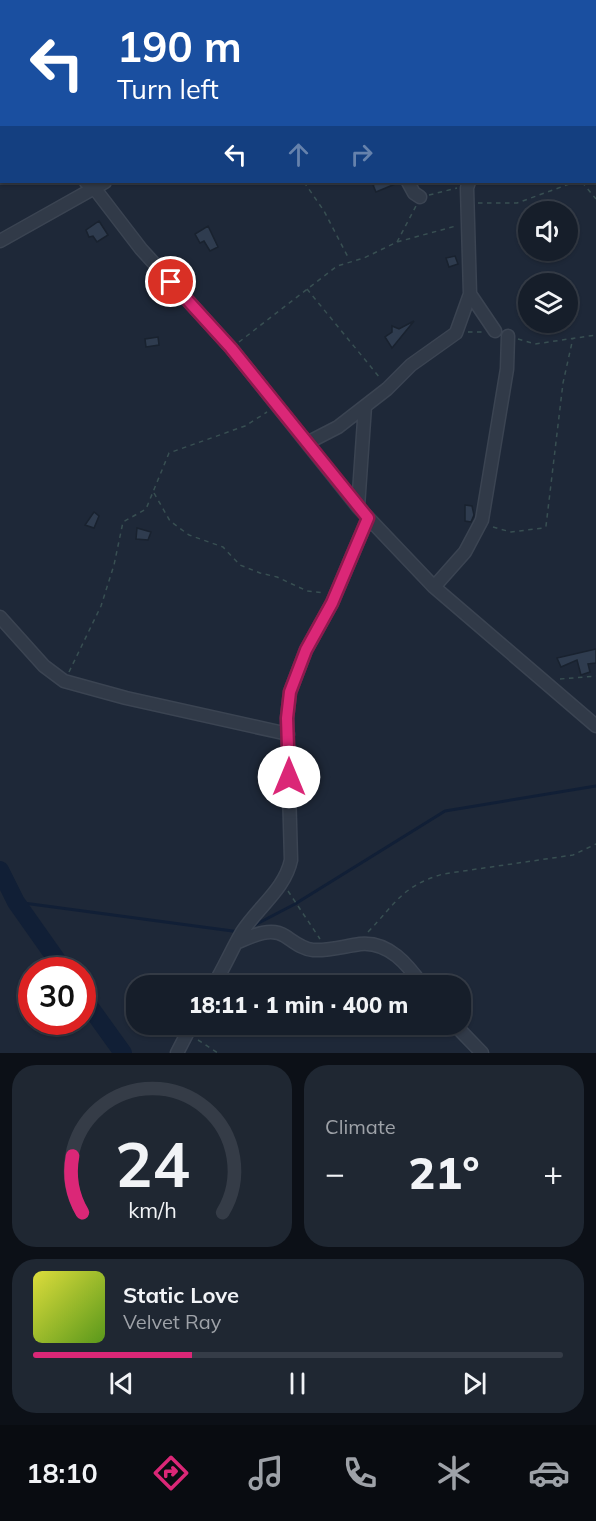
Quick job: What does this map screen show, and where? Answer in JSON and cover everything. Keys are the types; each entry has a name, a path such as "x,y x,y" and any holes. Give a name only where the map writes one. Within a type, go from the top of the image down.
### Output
{"street":[{"path":"409,183 414,193 420,197"},
{"path":"307,443 327,434 365,406 411,364 456,333 470,294 467,223 469,183"},
{"path":"0,241 95,184 141,249 231,348 368,518 434,587 596,726"},
{"path":"470,294 495,331"},
{"path":"434,587 465,552 482,520 507,369 508,336"},
{"path":"358,507 365,406"},
{"path":"219,975 236,943 269,896 284,882 291,860 288,703 295,677 338,590 368,518"},
{"path":"0,617 44,666 64,681 115,696 288,734"},
{"path":"236,943 267,932 282,934 303,948 381,946 394,953 413,975"},
{"path":"177,1053 186,1035"},
{"path":"465,1035 482,1053"}],"path":[{"path":"305,183 324,211 349,260"},
{"path":"467,203 517,203 572,183"},
{"path":"583,183 596,199"},
{"path":"231,348 306,288 349,260 364,258 397,242 467,223"},
{"path":"306,288 387,388"},
{"path":"456,333 495,331"},
{"path":"508,336 535,344 596,335"},
{"path":"482,520 511,532 546,526 563,383 573,338"},
{"path":"64,681 101,606 114,565 123,522 143,512 154,493 171,452 245,426 278,405"},
{"path":"154,493 175,527 227,550 240,564 306,591 322,593 338,590"},
{"path":"544,680 596,676"},
{"path":"354,945 406,891 425,879 443,874 573,855 596,844"},
{"path":"284,882 311,927 332,948"},
{"path":"196,1035 218,1053"}],"building":[{"path":"378,183 398,183 376,192 373,185"},
{"path":"99,221 108,235 97,242 93,236 89,237 86,230"},
{"path":"208,226 218,247 210,251 204,241 200,243 195,234"},
{"path":"455,256 458,264 449,267 446,258"},
{"path":"414,321 392,348 385,337 392,332 392,326 399,329"},
{"path":"158,337 159,345 146,347 145,339"},
{"path":"465,505 472,506 474,515 471,522 465,521"},
{"path":"94,512 99,516 94,528 85,525"},
{"path":"137,528 151,532 148,540 136,539"},
{"path":"596,649 596,663 588,664 590,672 581,675 577,660 561,667 557,658"}],"waterway":[{"path":"251,927 295,904 445,811 596,786"},
{"path":"0,870 16,902 55,957"},
{"path":"16,902 240,932"},
{"path":"96,1015 123,1053"}],"route":[{"path":"171,282 231,348 368,518 332,603 306,650 290,692 287,718 289,777"}]}
